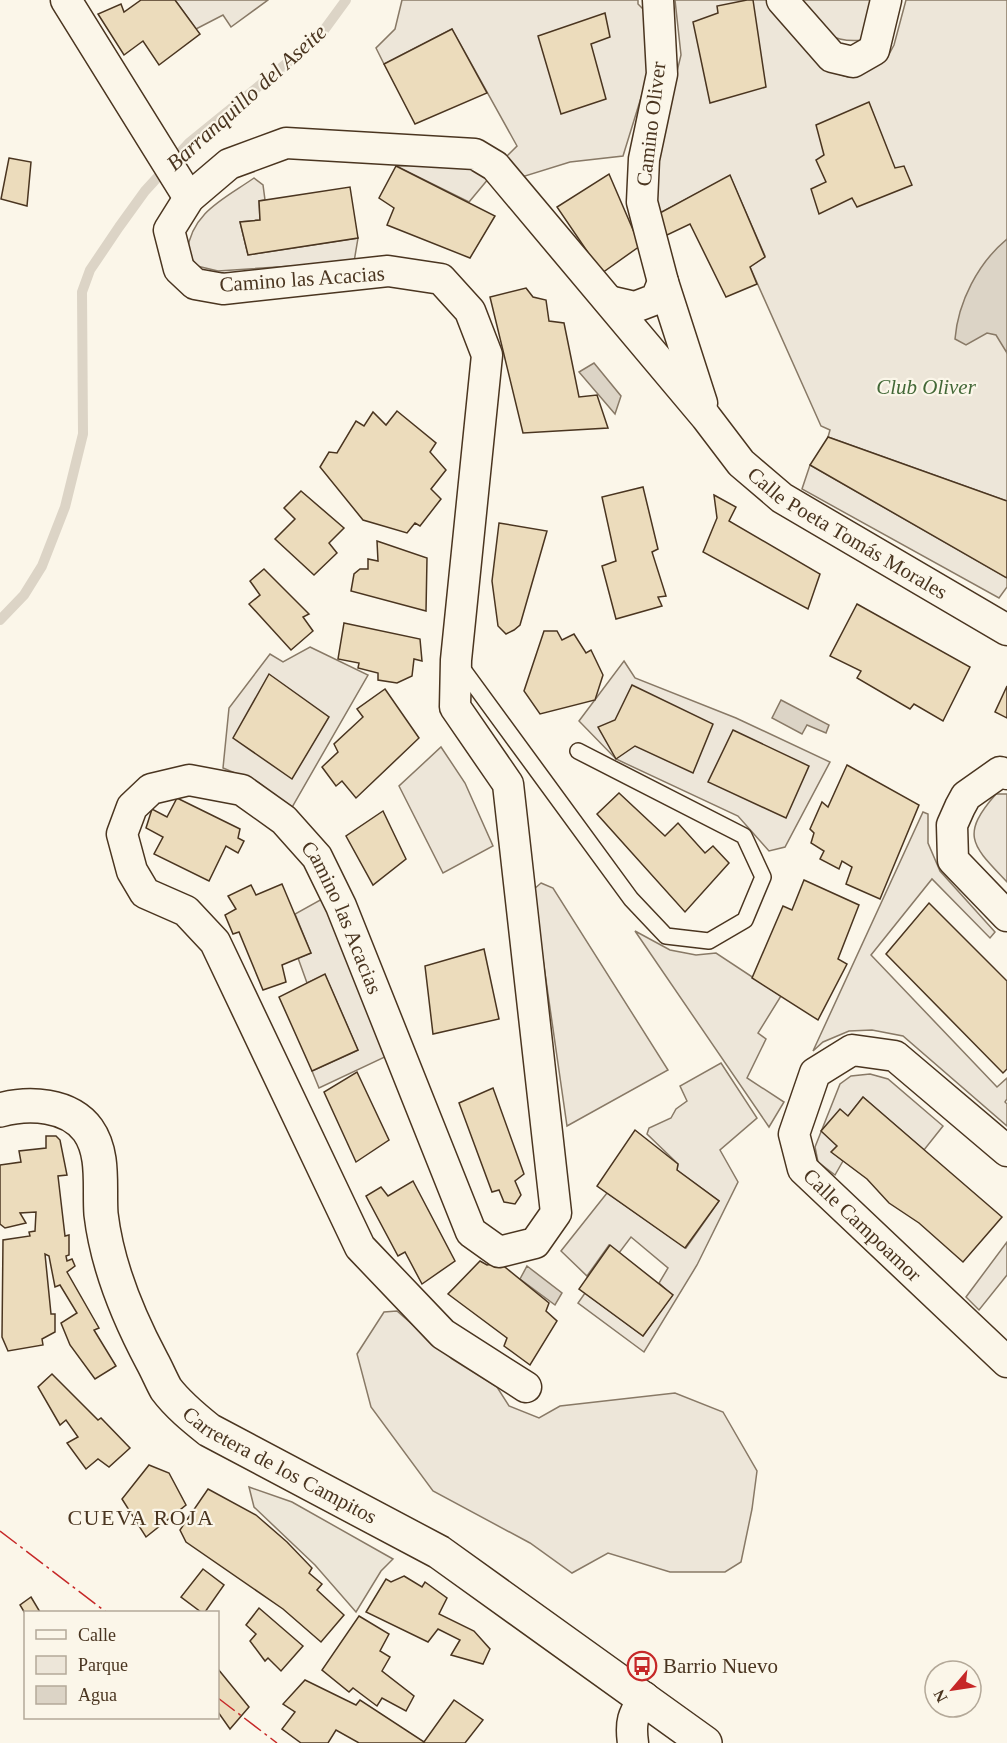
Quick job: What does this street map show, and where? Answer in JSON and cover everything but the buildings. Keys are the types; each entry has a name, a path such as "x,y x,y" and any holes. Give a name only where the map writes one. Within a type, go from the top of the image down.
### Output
{"main road":[{"name":"Carretera de los Campitos","path":"0,1110 9,1107 42,1106 69,1113 88,1130 98,1151 102,1216 114,1272 137,1332 166,1389 184,1409 209,1430 439,1552 705,1743"}],"street":[{"path":"66,0 189,198"},
{"name":"Camino Oliver","path":"658,0 662,74 644,159 642,202 663,282 706,417"},
{"path":"782,0 832,57 853,62 874,50 886,0"},
{"name":"Camino las Acacias","path":"526,1387 443,1334 360,1247 215,942 186,911 144,893 132,871 122,834 132,807 151,789 189,780 242,790 284,820 316,857 341,906 471,1232 499,1252 535,1243 556,1213 508,784 455,707 456,660 487,355 470,311 441,279 388,271 223,289 195,284 179,269 169,230 189,198 229,164 286,143 475,154 495,166 706,417"},
{"path":"609,302 635,307 656,299 663,282"},
{"name":"Calle Poeta Tomás Morales","path":"706,417 741,463 782,498 1007,630"},
{"path":"1007,774 1000,772 966,796 952,825 953,860 1007,916"},
{"name":"Calle Campoamor","path":"1007,1151 895,1056 852,1050 815,1073 794,1134 803,1169 1007,1362"},
{"path":"633,1743 630,1725 644,1697"}],"lane":[{"path":"456,660 632,900 666,936 709,941 745,920 763,877 744,836 578,751"}],"green space":[{"path":"175,0 268,0 231,27 223,15 196,29"},
{"path":"402,0 638,0 638,4 645,11 648,75 623,156 570,162 522,177 505,158 517,146 452,29 384,64 376,48 395,29"},
{"name":"Club Oliver","path":"675,0 769,0 828,71 848,77 866,71 887,58 894,45 906,0 1007,0 1007,501 828,437 830,430 821,426 750,267 765,256 730,176 658,214 653,171 681,55"},
{"path":"798,0 873,0 864,40 841,39 825,32"},
{"path":"475,163 489,178 469,202 396,166"},
{"path":"254,178 263,185 265,200 259,201 260,220 240,222 248,255 358,238 354,262 218,271 197,266 187,252 195,227 211,208"},
{"path":"810,465 1007,578 1007,587 999,598 802,489"},
{"path":"310,647 368,675 291,809 259,783 223,768 229,708 270,654 283,662"},
{"path":"624,661 635,678 736,718 830,762 785,847 769,851 738,816 616,759 579,721"},
{"path":"441,747 465,783 493,846 443,873 399,786"},
{"path":"996,794 1007,794 1007,882 986,859 975,840 974,831 977,820"},
{"path":"923,812 928,814 928,843 940,871 995,932 990,938 932,879 871,955 997,1087 1007,1078 1005,1102 1007,1104 1007,1126 903,1036 872,1030 849,1031 823,1042 813,1051"},
{"path":"541,883 553,888 668,1070 567,1126 533,890"},
{"path":"322,899 387,1056 319,1088 312,1071 358,1050 325,975 307,983 298,958 311,953 295,914"},
{"path":"635,931 670,950 696,955 716,953 781,996 758,1033 766,1039 747,1078 784,1102 769,1127"},
{"path":"721,1063 757,1118 720,1150 738,1182 697,1265 644,1352 578,1303 585,1293 643,1336 672,1295 659,1283 668,1268 631,1237 619,1253 609,1245 587,1276 561,1251 607,1193 686,1248 719,1201 677,1170 678,1164 647,1134 649,1128 671,1118 676,1109 687,1101 680,1086"},
{"path":"870,1074 888,1079 943,1126 924,1150 863,1097 848,1116 837,1146 832,1152 843,1161 835,1175 818,1162 815,1147 840,1084 851,1076"},
{"path":"1007,1242 1007,1275 979,1310 966,1297"},
{"path":"397,1311 452,1359 497,1387 509,1406 539,1418 560,1406 675,1393 723,1412 757,1471 741,1562 725,1572 670,1572 608,1553 572,1573 530,1543 433,1491 371,1407 357,1354 384,1312"}],"shaded area":[{"path":"249,1487 292,1502 393,1559 381,1571 356,1612 315,1565 254,1507"}],"water":[{"path":"1007,239 1007,353 996,335 987,333 966,345 955,339 960,311 971,284 987,260"},
{"path":"594,363 621,396 615,414 579,372"},
{"path":"781,700 829,725 826,733 807,725 802,734 772,718"},
{"path":"527,1266 562,1293 555,1305 520,1279"}],"waterway":[{"name":"Barranquillo del Aseite","path":"0,620 24,595 42,566 65,507 83,434 82,292 90,270 145,191 189,143 319,37 346,0"}],"power":[{"path":"0,1531 105,1611"},
{"path":"219,1699 277,1743"}],"place":[{"name":"Barrio Nuevo","path":"642,1666"}],"district":[{"name":"CUEVA ROJA","path":"141,1517"}]}
